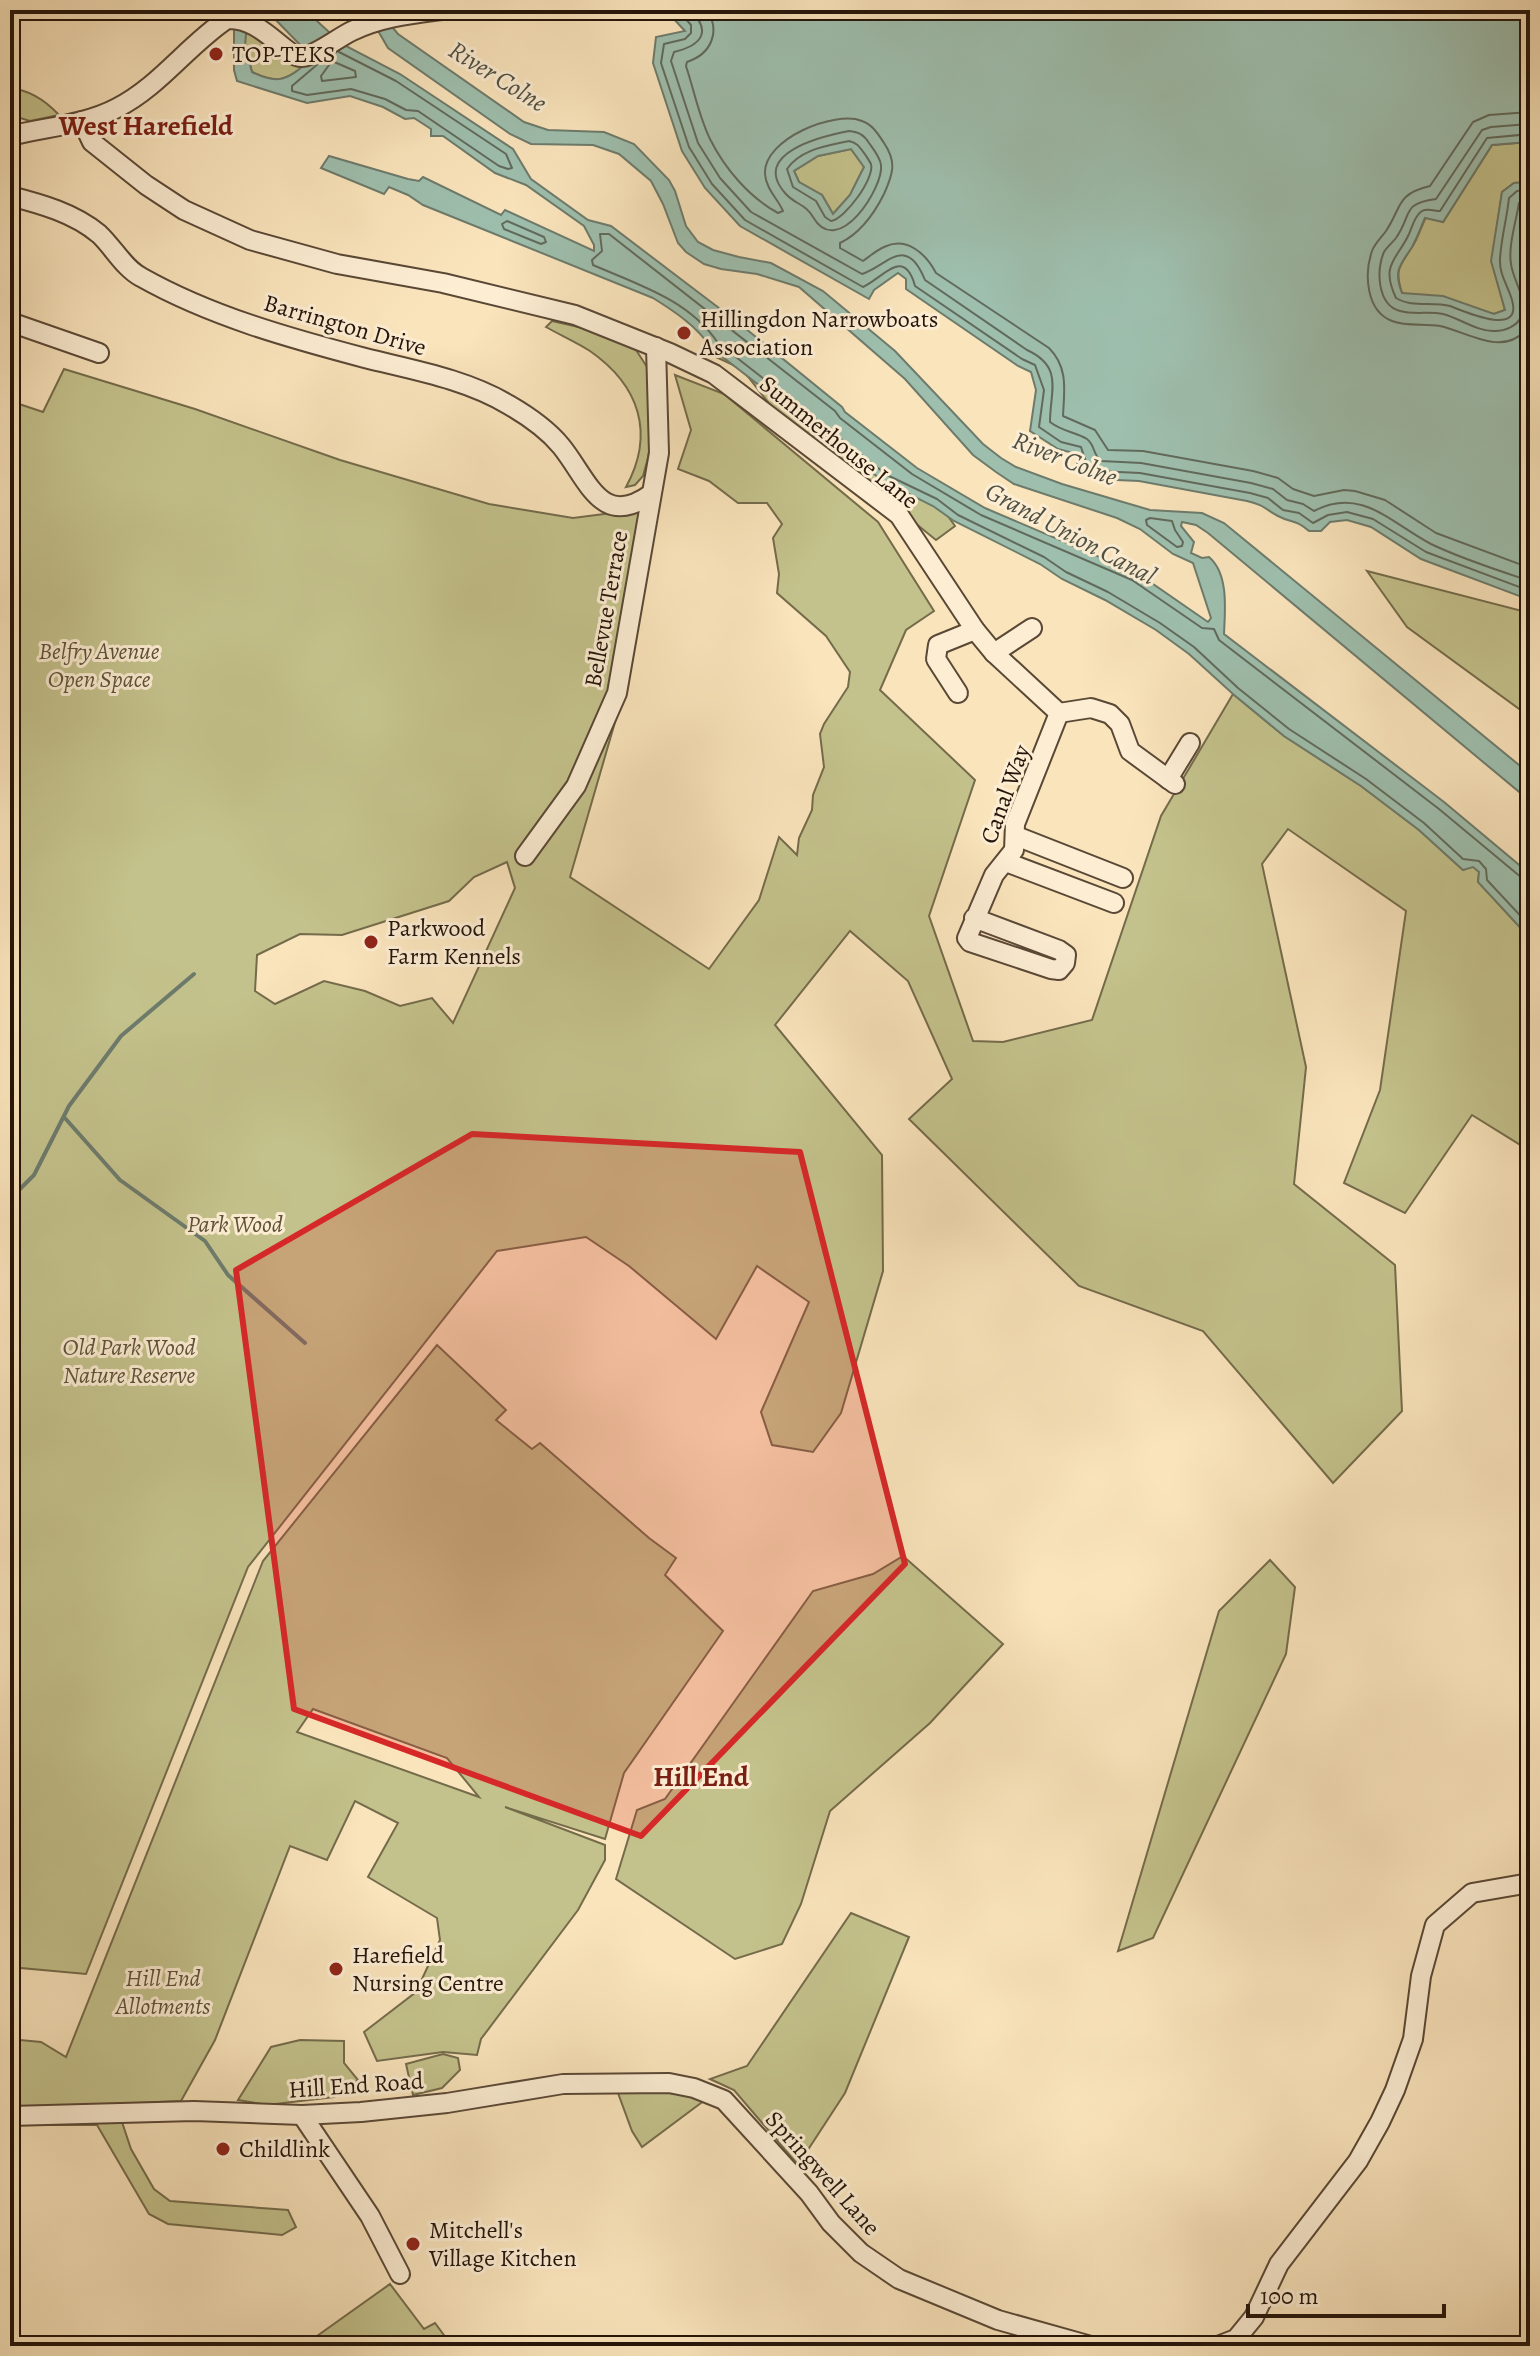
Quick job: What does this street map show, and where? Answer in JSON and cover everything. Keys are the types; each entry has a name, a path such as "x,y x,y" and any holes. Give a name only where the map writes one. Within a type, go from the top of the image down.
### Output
{"street":[{"path":"11,131 82,121 116,109 147,89 209,31 227,19 259,27 295,55 304,57 367,25 389,18 442,10"},
{"name":"Summerhouse Lane","path":"82,121 92,142 146,185 184,210 250,240 337,264 443,283 575,315 714,374 899,515 975,630 994,653 1059,713"},
{"name":"Barrington Drive","path":"10,196 78,219 99,235 137,275 188,301 322,346 474,388 508,404 551,436 605,503 616,507 635,505 651,494"},
{"path":"10,322 99,353"},
{"name":"Bellevue Terrace","path":"525,856 576,786 617,693 659,453 656,347"},
{"path":"994,653 1032,628"},
{"path":"958,693 936,659 938,645 975,630"},
{"path":"1059,713 1091,708 1110,714 1120,724 1130,751 1172,782 1190,743"},
{"name":"Canal Way","path":"972,924 994,875 1014,850 1015,824 1059,713"},
{"path":"1016,836 1123,878"},
{"path":"1006,862 1114,903"},
{"path":"1218,2346 1236,2339 1254,2317 1279,2264 1358,2161 1380,2122 1413,2039 1421,1976 1435,1925 1472,1893 1530,1883"},
{"name":"Hill End Road","path":"10,2116 194,2111 302,2115 361,2112 447,2103 563,2084 669,2083 703,2090"},
{"name":"Springwell Lane","path":"703,2090 724,2100 861,2253 899,2279 998,2320 1091,2346"},
{"path":"302,2115 370,2216 400,2274"}],"highlighted area":[{"path":"472,1134 800,1152 905,1564 641,1836 294,1709 236,1270"}],"green space":[{"path":"245,26 306,64 281,79 252,72 245,46"},
{"path":"10,88 37,97 59,115 30,121 20,118"},
{"path":"1530,142 1530,182 1514,183 1502,192 1492,261 1505,310 1494,314 1402,293 1398,278 1401,264 1426,217 1443,222 1492,145"},
{"path":"851,149 864,167 850,195 833,214 822,195 799,182 794,171 818,156"},
{"path":"552,321 592,330 636,350 651,373 652,434 643,476 635,485 626,487 640,448 641,430 631,395 621,380 590,351 546,327"},
{"path":"707,342 760,359 933,495 955,526 936,540 771,406 742,369 701,350"},
{"name":"Park Wood","path":"64,369 195,409 340,460 489,504 573,518 651,508 622,698 570,877 709,969 759,900 779,837 797,855 799,838 812,810 813,795 824,767 820,734 848,687 850,672 826,636 777,593 779,574 773,538 782,524 767,503 738,503 709,481 678,469 691,430 675,375 724,394 878,522 934,611 906,630 880,690 975,780 929,916 973,1041 1003,1042 1092,1020 1161,816 1233,694 1284,736 1361,786 1419,830 1463,870 1473,866 1479,872 1478,882 1530,938 1530,1151 1472,1115 1405,1213 1344,1183 1380,1090 1406,911 1288,829 1262,864 1306,1067 1294,1184 1395,1265 1402,1411 1333,1483 1203,1331 1079,1286 909,1119 952,1079 908,981 850,931 775,1025 882,1155 883,1271 841,1413 813,1452 772,1445 761,1412 809,1302 757,1266 716,1339 629,1266 586,1237 497,1251 248,1567 86,1974 10,1967 10,401 43,412","holes":["507,862 515,888 453,1023 432,998 400,1006 365,991 324,981 275,1004 255,991 257,955 300,934 342,935 449,901 474,877"]},
{"path":"1367,571 1530,613 1530,717 1407,627"},
{"name":"Hill End Allotments","path":"437,1345 506,1410 496,1420 532,1449 540,1443 676,1558 665,1575 723,1631 624,1773 605,1839 505,1807 605,1845 605,1860 578,1910 481,2039 477,2055 443,2052 377,2061 364,2032 416,1992 440,1940 437,1918 368,1877 398,1823 355,1801 327,1860 290,1846 215,2040 181,2101 116,2104 131,2149 154,2189 170,2201 288,2210 296,2227 282,2235 168,2224 149,2214 97,2125 10,2125 10,2039 41,2042 66,2057 263,1561","holes":["313,1709 447,1758 479,1797 297,1732"]},
{"path":"903,1556 1003,1644 930,1723 830,1811 801,1904 782,1944 735,1959 616,1879 637,1810 665,1799 813,1591 873,1574"},
{"path":"1270,1560 1295,1587 1286,1654 1153,1938 1118,1951 1219,1611"},
{"path":"851,1913 909,1937 845,2093 798,2165 734,2090 710,2079 747,2066"},
{"path":"300,2040 344,2041 344,2063 358,2080 334,2097 267,2105 238,2100 271,2047"},
{"path":"443,2054 458,2058 460,2070 442,2088 413,2095 406,2064"},
{"path":"639,2090 709,2097 642,2147 632,2131 618,2093"},
{"path":"390,2284 424,2329 435,2323 452,2346 303,2346"}],"water":[{"path":"234,10 248,10 245,46 252,72 271,79 285,78 313,58 266,10 305,10 342,44 400,74 513,149 531,179 588,220 611,226 740,324 917,468 985,508 1137,573 1208,622 1211,618 1193,563 1173,554 1140,529 1117,518 1014,484 996,472 973,455 905,379 799,287 757,274 704,264 686,252 678,243 651,181 619,154 593,145 531,144 510,134 388,48 366,10 382,10 382,15 398,34 524,122 548,130 604,132 634,144 669,180 686,226 698,242 713,250 771,263 823,291 895,351 983,444 1016,467 1150,510 1202,513 1224,523 1530,774 1530,801 1208,533 1196,525 1182,522 1181,526 1194,542 1191,553 1202,558 1209,557 1220,573 1224,593 1224,634 1444,802 1530,874 1530,938 1478,882 1479,872 1473,867 1463,870 1419,830 1361,786 1284,736 1189,654 1105,600 883,481 711,348 692,326 661,303 423,205 389,187 384,194 321,168 329,156 408,179 419,181 423,177 501,215 505,210 594,251 584,226 526,185 495,173 443,136 431,136 431,129 414,118 405,119 383,107 350,96 307,103 237,81 234,70"},
{"path":"670,10 1530,10 1530,142 1492,145 1443,222 1425,218 1398,273 1402,293 1443,296 1494,314 1505,310 1491,261 1502,192 1514,183 1530,182 1530,600 1421,559 1371,527 1347,520 1330,522 1321,531 1309,531 1247,501 1139,481 1094,479 1077,465 1077,454 1058,449 1030,431 1036,390 1031,372 906,289 906,279 898,273 874,290 869,299 740,226 705,188 682,151 653,63 656,37 685,31 671,16","holes":["851,149 864,167 850,195 833,214 822,195 799,182 794,171 818,156"]}],"waterway":[{"path":"10,1208 19,1190 34,1175 69,1106 121,1036 194,974"},
{"path":"64,1117 120,1180 205,1241 228,1275 305,1343"}],"place":[{"name":"TOP-TEKS","path":"216,54"},
{"name":"Hillingdon Narrowboats Association","path":"684,333"},
{"name":"Parkwood Farm Kennels","path":"371,942"},
{"name":"Harefield Nursing Centre","path":"336,1969"},
{"name":"Childlink","path":"223,2149"},
{"name":"Mitchell's Village Kitchen","path":"413,2244"}],"district":[{"name":"West Harefield","path":"146,125"},
{"name":"Hill End","path":"701,1776"}],"water label":[{"name":"River Colne","path":"498,76"},
{"name":"River Colne","path":"1065,458"},
{"name":"Grand Union Canal","path":"1071,533"}],"park label":[{"name":"Belfry Avenue Open Space","path":"99,665"},
{"name":"Old Park Wood Nature Reserve","path":"129,1361"}]}
